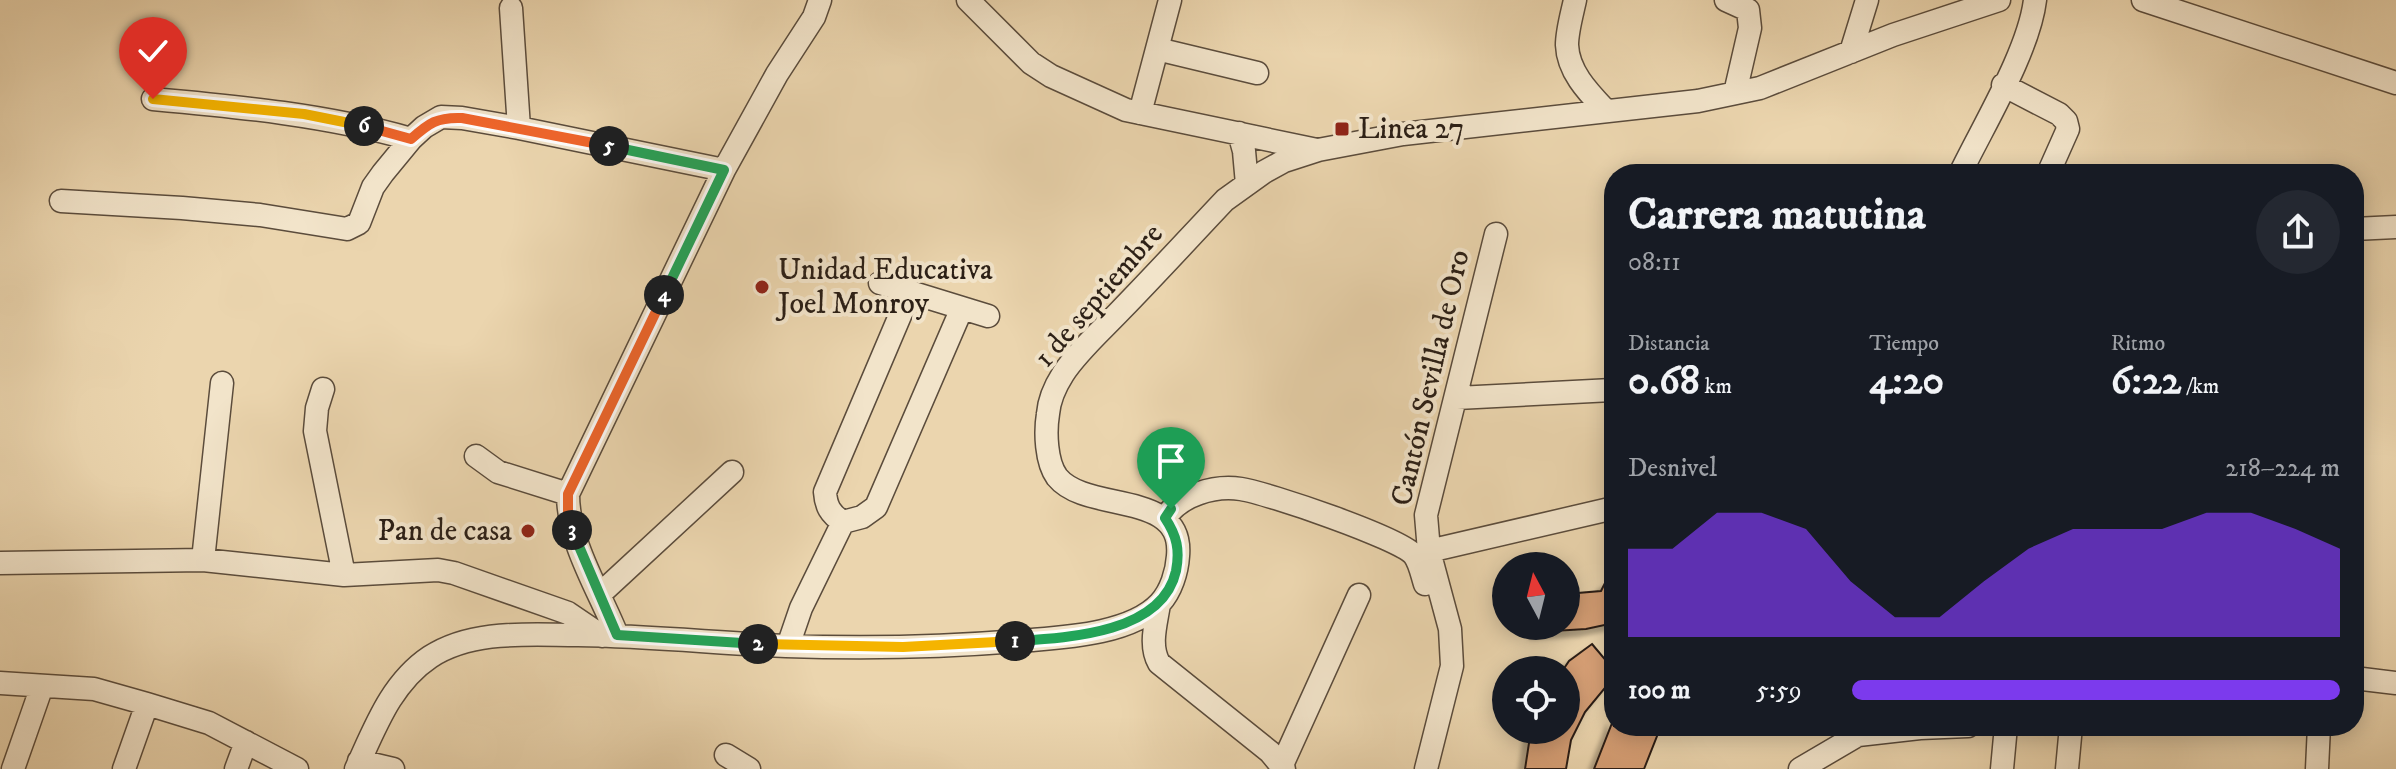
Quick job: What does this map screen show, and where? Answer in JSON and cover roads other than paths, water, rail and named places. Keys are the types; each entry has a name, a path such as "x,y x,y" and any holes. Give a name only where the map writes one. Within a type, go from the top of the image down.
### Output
{"street":[{"path":"609,636 600,594 575,541 568,515 568,494 724,170 777,74 814,17 820,0"},
{"path":"968,0 1031,63 1051,76 1126,110 1318,150"},
{"path":"1140,113 1170,0"},
{"path":"1575,0 1567,46 1573,69 1588,92 1606,111"},
{"path":"1726,0 1748,10 1750,28 1735,93"},
{"path":"1851,52 1867,0"},
{"name":"1 de septiembre","path":"1165,518 1072,489 1056,476 1049,459 1048,413 1063,373 1225,200 1284,161 1318,150 1403,134 1698,101 1760,88 1999,0"},
{"path":"1965,164 2033,19 2035,0"},
{"path":"2143,0 2396,83"},
{"path":"511,8 519,128"},
{"path":"1157,49 1257,73"},
{"path":"2003,85 2059,114 2066,121 2068,129 2052,164"},
{"path":"153,99 304,114 411,139"},
{"path":"61,201 213,211 347,229 359,223 373,187 411,139 441,117 519,128 724,170"},
{"path":"1239,133 1247,184"},
{"path":"2364,229 2396,227"},
{"name":"Cantón Sevilla de Oro","path":"1426,769 1452,666 1450,629 1429,551 1426,515 1496,234"},
{"path":"880,283 988,316"},
{"path":"910,292 825,492 826,504 833,516 843,522 862,517 876,507 962,308"},
{"path":"203,560 222,383"},
{"path":"323,389 315,431 344,575"},
{"path":"1457,398 1604,390"},
{"path":"476,456 498,472 568,494"},
{"path":"600,594 732,472"},
{"path":"1359,595 1283,767 1270,752 1159,663 1153,653 1159,604 1175,575 1179,553 1175,533 1165,518 1186,498 1206,492 1240,489 1341,520 1403,547 1413,555 1437,617 1450,629"},
{"path":"1429,551 1604,510"},
{"path":"788,646 801,608 843,522"},
{"path":"0,563 203,560 344,575 438,570 568,613 609,636"},
{"path":"393,769 358,765 387,704 405,678 433,655 468,642 495,637 609,636 788,646 903,647 1076,636 1117,626 1159,604"},
{"path":"2364,679 2396,683"},
{"path":"0,683 94,689 147,704 209,723 297,769"},
{"path":"13,769 42,686"},
{"path":"124,769 147,704"},
{"path":"1800,769 1848,736"},
{"path":"2002,769 2005,736"},
{"path":"2067,769 2070,736"},
{"path":"2317,769 2319,736"},
{"path":"236,769 246,742"},
{"path":"726,755 749,769"}],"place":[{"name":"Linea 27","path":"1342,129"},
{"name":"Unidad Educativa Joel Monroy","path":"762,287"},
{"name":"Pan de casa","path":"528,531"}]}
